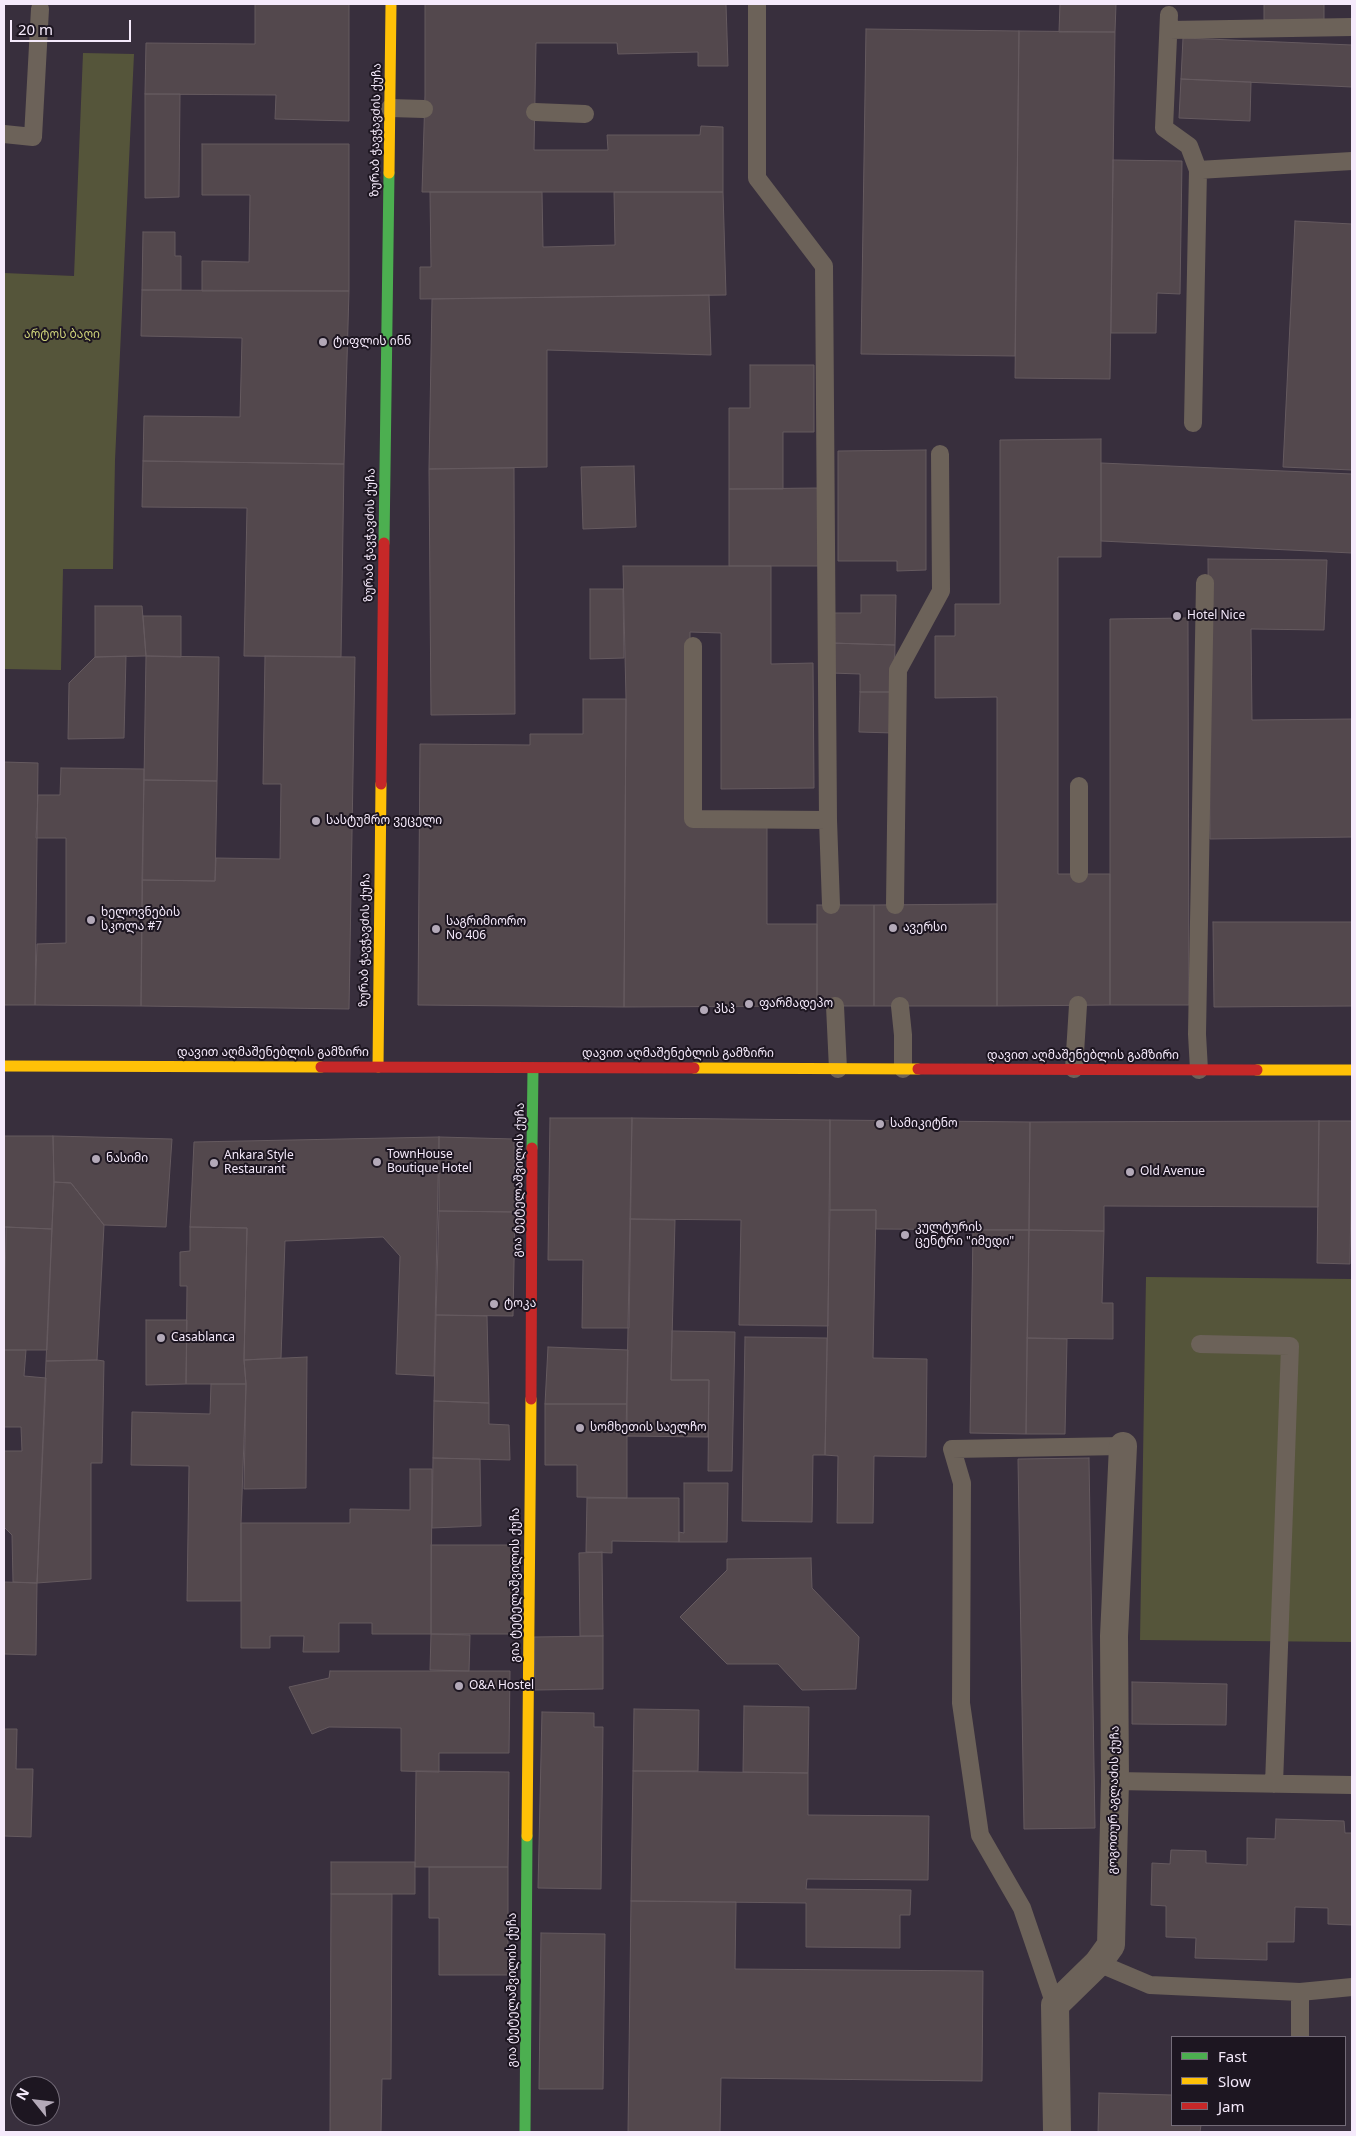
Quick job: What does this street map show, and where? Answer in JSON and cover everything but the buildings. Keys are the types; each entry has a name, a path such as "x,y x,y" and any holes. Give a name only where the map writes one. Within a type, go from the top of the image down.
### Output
{"street":[{"name":"ზურაბ ჭავჭავძის ქუჩა","path":"378,1067 391,4"},
{"name":"დავით აღმაშენებლის გამზირი","path":"4,1066 1352,1070"},
{"name":"გია ტეტელაშვილის ქუჩა","path":"525,2132 533,1068"},
{"name":"გოგოთურ აგლაძის ქუჩა","path":"1055,2005 1098,1963 1112,1945 1115,1781 1114,1636 1123,1446"},
{"path":"1055,2005 1057,2132"}],"lane":[{"path":"756,4 757,178 824,266 828,820 831,905"},
{"path":"4,134 33,137 40,9"},
{"path":"1193,423 1198,170 1189,146 1164,128 1169,22 1352,27"},
{"path":"390,108 424,109"},
{"path":"535,112 585,114"},
{"path":"1198,170 1352,161"},
{"path":"895,905 898,670 941,591 940,454"},
{"path":"1199,1070 1197,1042 1205,583"},
{"path":"694,646 694,819 828,820"},
{"path":"1079,786 1079,874"},
{"path":"835,1006 838,1069"},
{"path":"900,1006 903,1035 903,1069"},
{"path":"1074,1069 1078,1006"},
{"path":"1200,1344 1290,1346 1274,1784"},
{"path":"1055,2005 1022,1908 980,1835 961,1703 963,1492 952,1449 1123,1446"},
{"path":"1115,1781 1352,1785"},
{"path":"1098,1963 1150,1984 1300,1992 1352,1987"},
{"path":"1300,1992 1300,2036"}],"green space":[{"name":"არტოს ბაღი","path":"83,53 134,54 115,460 113,569 63,569 61,670 4,669 4,273 74,276"},
{"path":"1146,1277 1352,1279 1352,1642 1140,1640"}],"traffic: fast":[{"path":"384,543 389,173"},
{"path":"532,1148 533,1068"},
{"path":"525,2132 527,1836"}],"traffic: slow":[{"path":"389,173 391,4"},
{"path":"378,1067 381,784"},
{"path":"4,1066 321,1067"},
{"path":"694,1068 918,1069"},
{"path":"1257,1070 1352,1070"},
{"path":"527,1836 531,1399"}],"traffic: jam":[{"path":"381,784 384,543"},
{"path":"321,1067 694,1068"},
{"path":"918,1069 1257,1070"},
{"path":"531,1399 532,1148"}],"place":[{"name":"ტიფლის ინნ","path":"323,342"},
{"name":"Hotel Nice","path":"1177,616"},
{"name":"სასტუმრო ვეცელი","path":"316,821"},
{"name":"ხელოვნების სკოლა #7","path":"91,920"},
{"name":"ავერსი","path":"893,928"},
{"name":"საგრიმიორო No 406","path":"436,929"},
{"name":"ფარმადეპო","path":"749,1004"},
{"name":"პსპ","path":"704,1010"},
{"name":"სამიკიტნო","path":"880,1124"},
{"name":"ნასიმი","path":"96,1159"},
{"name":"TownHouse Boutique Hotel","path":"377,1162"},
{"name":"Ankara Style Restaurant","path":"214,1163"},
{"name":"Old Avenue","path":"1130,1172"},
{"name":"კულტურის ცენტრი \"იმედი\"","path":"905,1235"},
{"name":"ტოკა","path":"494,1304"},
{"name":"Casablanca","path":"161,1338"},
{"name":"სომხეთის საელჩო","path":"580,1428"},
{"name":"O&A Hostel","path":"459,1686"}]}
